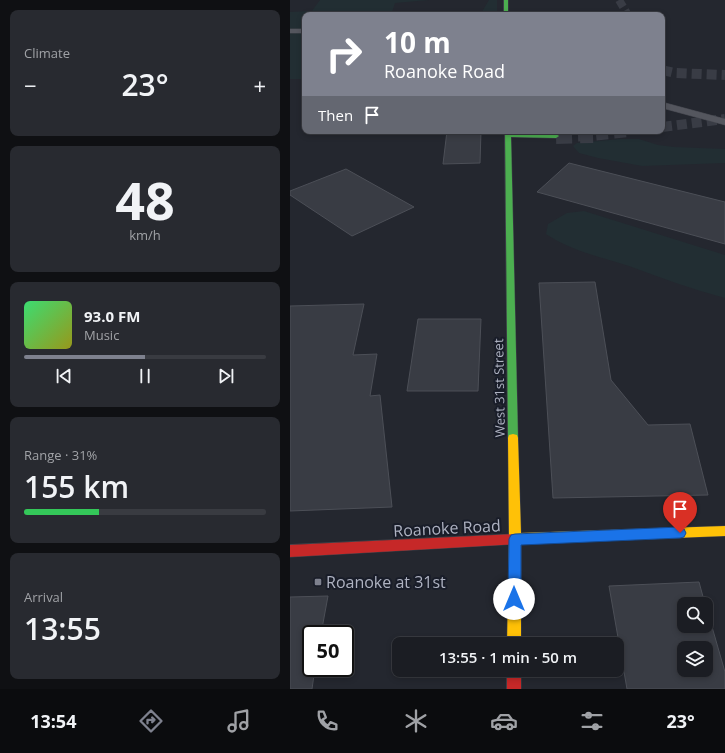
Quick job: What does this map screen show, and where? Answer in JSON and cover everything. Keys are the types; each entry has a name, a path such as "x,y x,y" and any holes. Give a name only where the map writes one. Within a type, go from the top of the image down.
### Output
{"main road":[{"path":"506,0 506,12"},
{"name":"West 31st Street","path":"508,134 515,539 514,637"},
{"path":"524,134 556,136"},
{"name":"Roanoke Road","path":"290,551 515,539 725,531"},
{"path":"514,677 514,689"}],"street":[{"path":"290,31 302,31"},
{"path":"665,106 725,122"}],"shaded area":[{"path":"320,0 429,0 395,3 392,12 302,12 302,79 290,79 290,12 312,11"},
{"path":"489,0 497,0 497,12 482,12"},
{"path":"620,139 639,139 658,145 674,147 725,149 725,163 642,166 579,153 573,146 577,143"},
{"path":"584,211 725,255 725,298 586,253 566,245 546,234 548,224 567,213"}],"building":[{"path":"447,134 481,134 480,163 443,164"},
{"path":"569,163 725,202 725,244 537,192"},
{"path":"346,169 414,207 352,236 290,195 290,191"},
{"path":"595,282 611,380 648,425 690,424 708,495 553,498 539,283"},
{"path":"364,304 353,355 377,354 370,396 380,395 392,507 290,511 290,306"},
{"path":"418,319 481,319 478,391 407,391"},
{"path":"699,582 703,597 677,597 677,633 713,633 713,630 725,672 725,689 627,689 624,672 624,637 618,637 609,586"},
{"path":"328,596 323,625 302,625 302,677 314,677 312,689 290,689 290,597"}],"tunnel":[{"path":"619,0 626,12"},
{"path":"665,71 675,73 725,75"},
{"path":"665,127 725,119"},
{"path":"586,135 601,134"},
{"path":"556,136 586,135"},
{"path":"560,136 586,135"},
{"path":"586,135 593,135"}],"traffic: fast":[{"path":"506,0 506,12"},
{"path":"508,134 513,438"},
{"path":"508,135 556,136"}],"traffic: slow":[{"path":"513,438 515,539 514,637"},
{"path":"517,539 725,531"}],"traffic: jam":[{"path":"290,551 517,539"},
{"path":"514,677 514,689"}],"place":[{"name":"Roanoke at 31st","path":"318,582"}],"route":[{"path":"514,599 515,539 680,533"}]}
